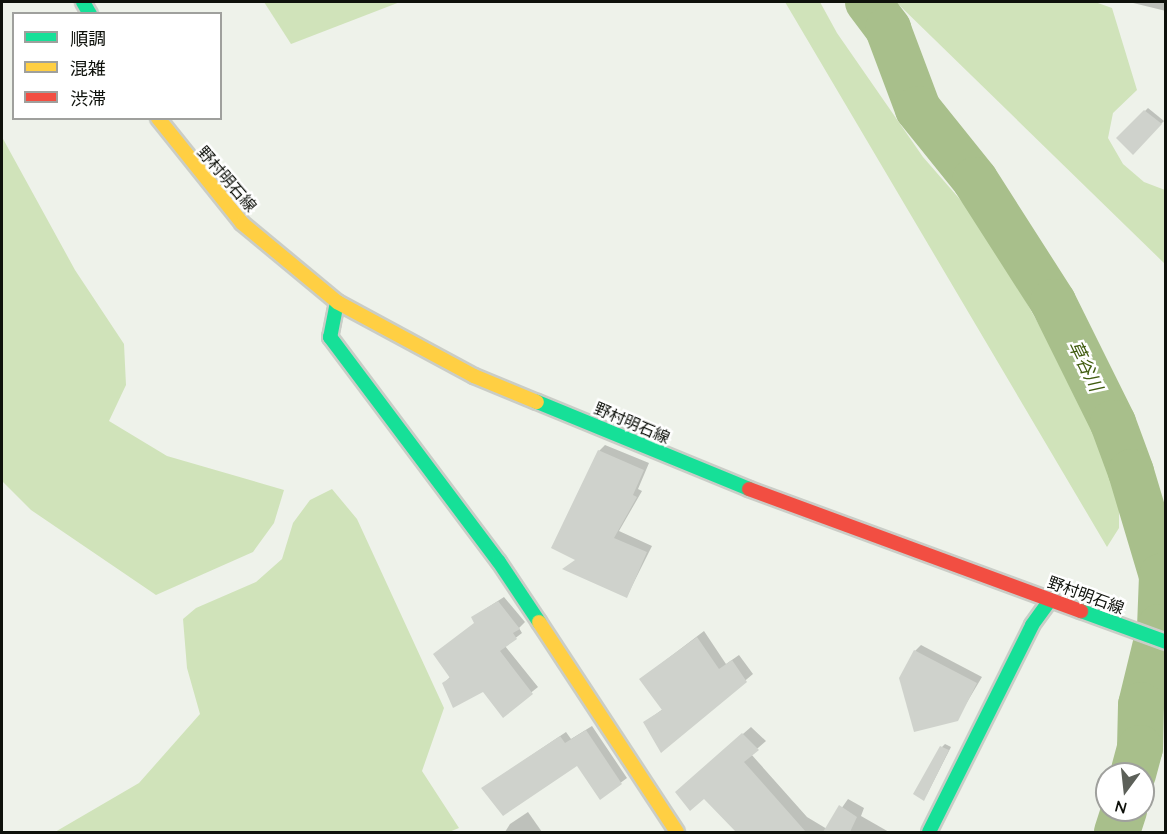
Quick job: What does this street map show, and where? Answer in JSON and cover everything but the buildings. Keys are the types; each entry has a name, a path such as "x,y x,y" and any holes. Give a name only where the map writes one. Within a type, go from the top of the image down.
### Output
{"main road":[{"name":"野村明石線","path":"160,120 242,223 337,302 474,376 740,486 1166,642"},
{"path":"337,302 330,337 499,562 677,832"},
{"path":"929,832 1032,625 1050,600"}],"green space":[{"path":"264,2 400,2 291,44"},
{"path":"785,2 820,2 837,33 923,157 984,227 1119,467 1119,528 1107,547"},
{"path":"896,2 1095,2 1112,8 1137,90 1113,113 1108,138 1123,164 1144,182 1165,190 1165,264"},
{"path":"2,137 75,270 124,344 126,385 109,421 167,456 284,490 274,523 253,552 156,595 31,510 2,481"},
{"path":"332,489 357,519 444,708 422,771 459,828 449,832 55,832 139,783 200,714 187,668 183,619 196,608 256,582 282,559 293,523 310,500"}],"waterway":[{"name":"草谷川","path":"868,2 888,29 918,109 975,180 1053,302 1113,423 1131,472 1162,576 1160,627 1141,705 1140,748 1136,762"},
{"name":"草谷川","path":"1117,832 1120,822"}],"traffic: fast":[{"path":"83,2 89,12"},
{"path":"337,302 330,337 499,562 539,622"},
{"path":"537,402 749,489"},
{"path":"929,832 1032,625 1050,600"},
{"path":"1081,611 1166,642"}],"traffic: slow":[{"path":"160,120 242,223 337,302 474,376 537,402"},
{"path":"539,622 677,832"}],"traffic: jam":[{"path":"749,489 1081,611"}]}
